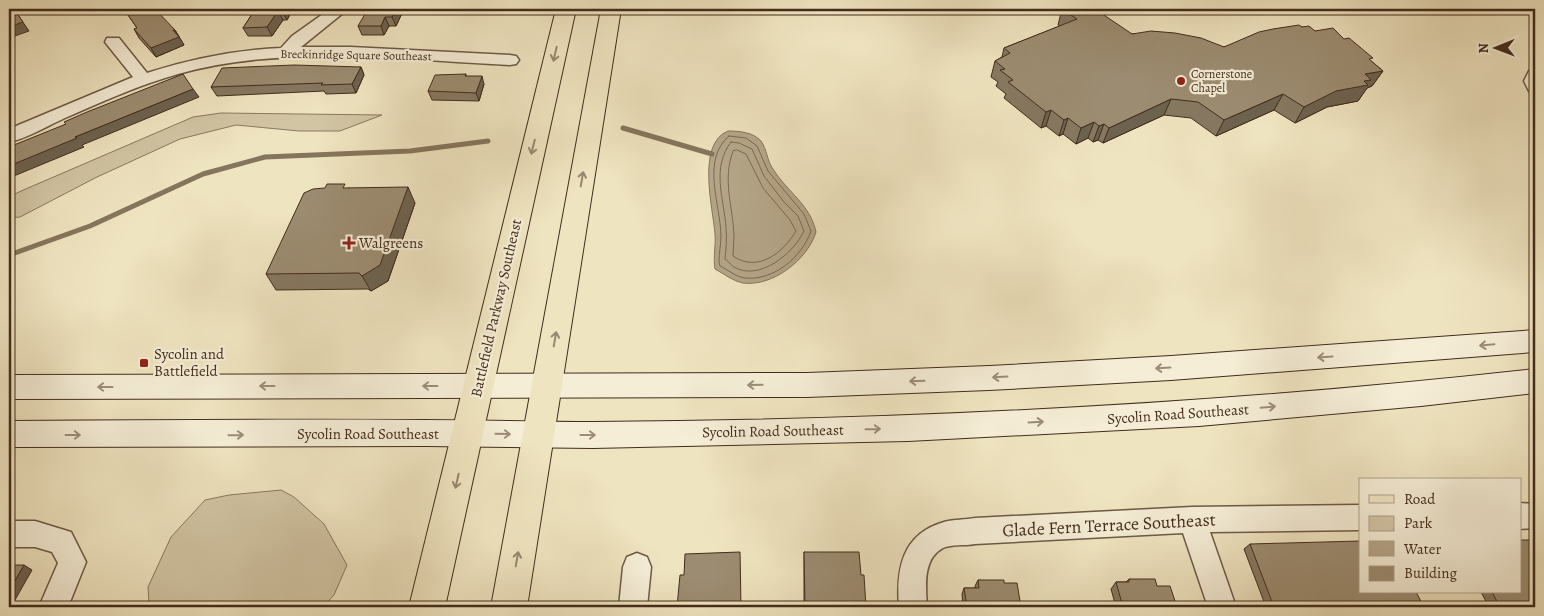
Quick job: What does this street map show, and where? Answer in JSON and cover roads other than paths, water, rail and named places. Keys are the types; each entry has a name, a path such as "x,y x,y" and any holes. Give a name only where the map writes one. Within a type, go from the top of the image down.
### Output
{"main road":[{"name":"Battlefield Parkway Southeast","path":"426,607 566,9"},
{"path":"509,607 540,435 546,387 611,9"},
{"path":"9,387 806,385 966,379 1239,363 1535,341"},
{"name":"Sycolin Road Southeast","path":"9,434 540,435 908,428 1199,413 1421,394 1535,381"}],"street":[{"path":"286,52 298,40 340,9"},
{"path":"113,42 144,80"},
{"name":"Breckinridge Square Southeast","path":"9,136 144,80 176,70 225,59 286,52 350,52 510,60"},
{"path":"1535,75 1532,81 1535,87"},
{"path":"1522,516 1535,516"},
{"name":"Glade Fern Terrace Southeast","path":"913,607 911,586 914,564 926,546 942,536 975,532 1192,520 1359,517"},
{"path":"1192,520 1222,607"},
{"path":"9,534 35,534 61,541 72,562 64,585 52,607"},
{"path":"633,607 637,567"}],"water":[{"path":"728,131 750,134 761,141 771,166 804,206 816,232 812,242 797,261 788,269 766,281 743,283 715,269 715,234 710,193 709,162 712,149 718,138"}],"waterway":[{"path":"623,128 712,154"},
{"path":"9,255 90,226 203,174 265,157 410,151 488,141"}],"place":[{"name":"Cornerstone Chapel","path":"1181,81"},
{"name":"Walgreens","path":"349,243"},
{"name":"Sycolin and Battlefield","path":"144,363"}]}
